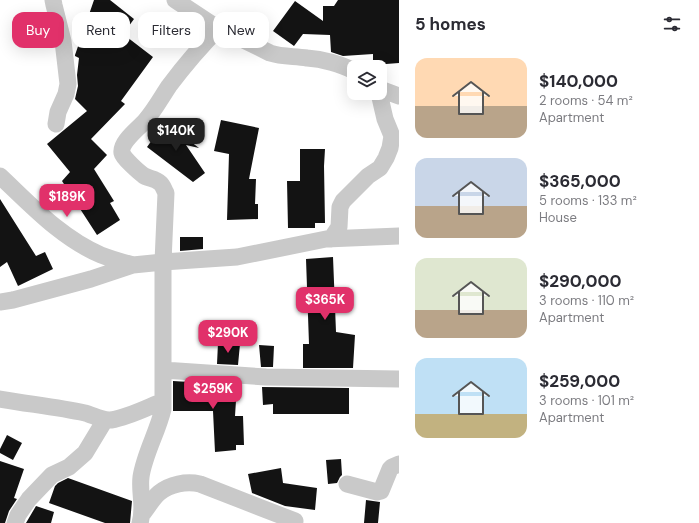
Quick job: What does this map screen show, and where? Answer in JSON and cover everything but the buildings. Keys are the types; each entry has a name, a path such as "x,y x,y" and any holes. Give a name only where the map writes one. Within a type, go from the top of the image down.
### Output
{"street":[{"path":"54,0 63,41 68,84 66,94 58,112 56,124"},
{"path":"175,0 213,24"},
{"path":"142,518 141,477 163,409 163,262 166,193 161,183 153,178 144,176 123,156 122,152 130,136 145,121 170,85 204,43 213,35"},
{"path":"262,48 274,54 308,58 347,68"},
{"path":"387,92 399,96"},
{"path":"331,239 339,227 340,207 343,202 368,176 380,168 390,148 392,136 385,119 381,100"},
{"path":"0,176 48,221 66,235 100,255 133,265"},
{"path":"0,302 13,300 91,279 133,265 237,257 331,239 399,236"},
{"path":"163,370 266,377 399,379"},
{"path":"0,399 88,414 105,420 131,415 163,401"},
{"path":"15,523 18,515 29,499 52,475 69,467 85,453 105,420"},
{"path":"347,484 377,492 381,491 390,469 399,464"},
{"path":"142,518 158,494 171,486 184,482 192,482 294,521"}]}
